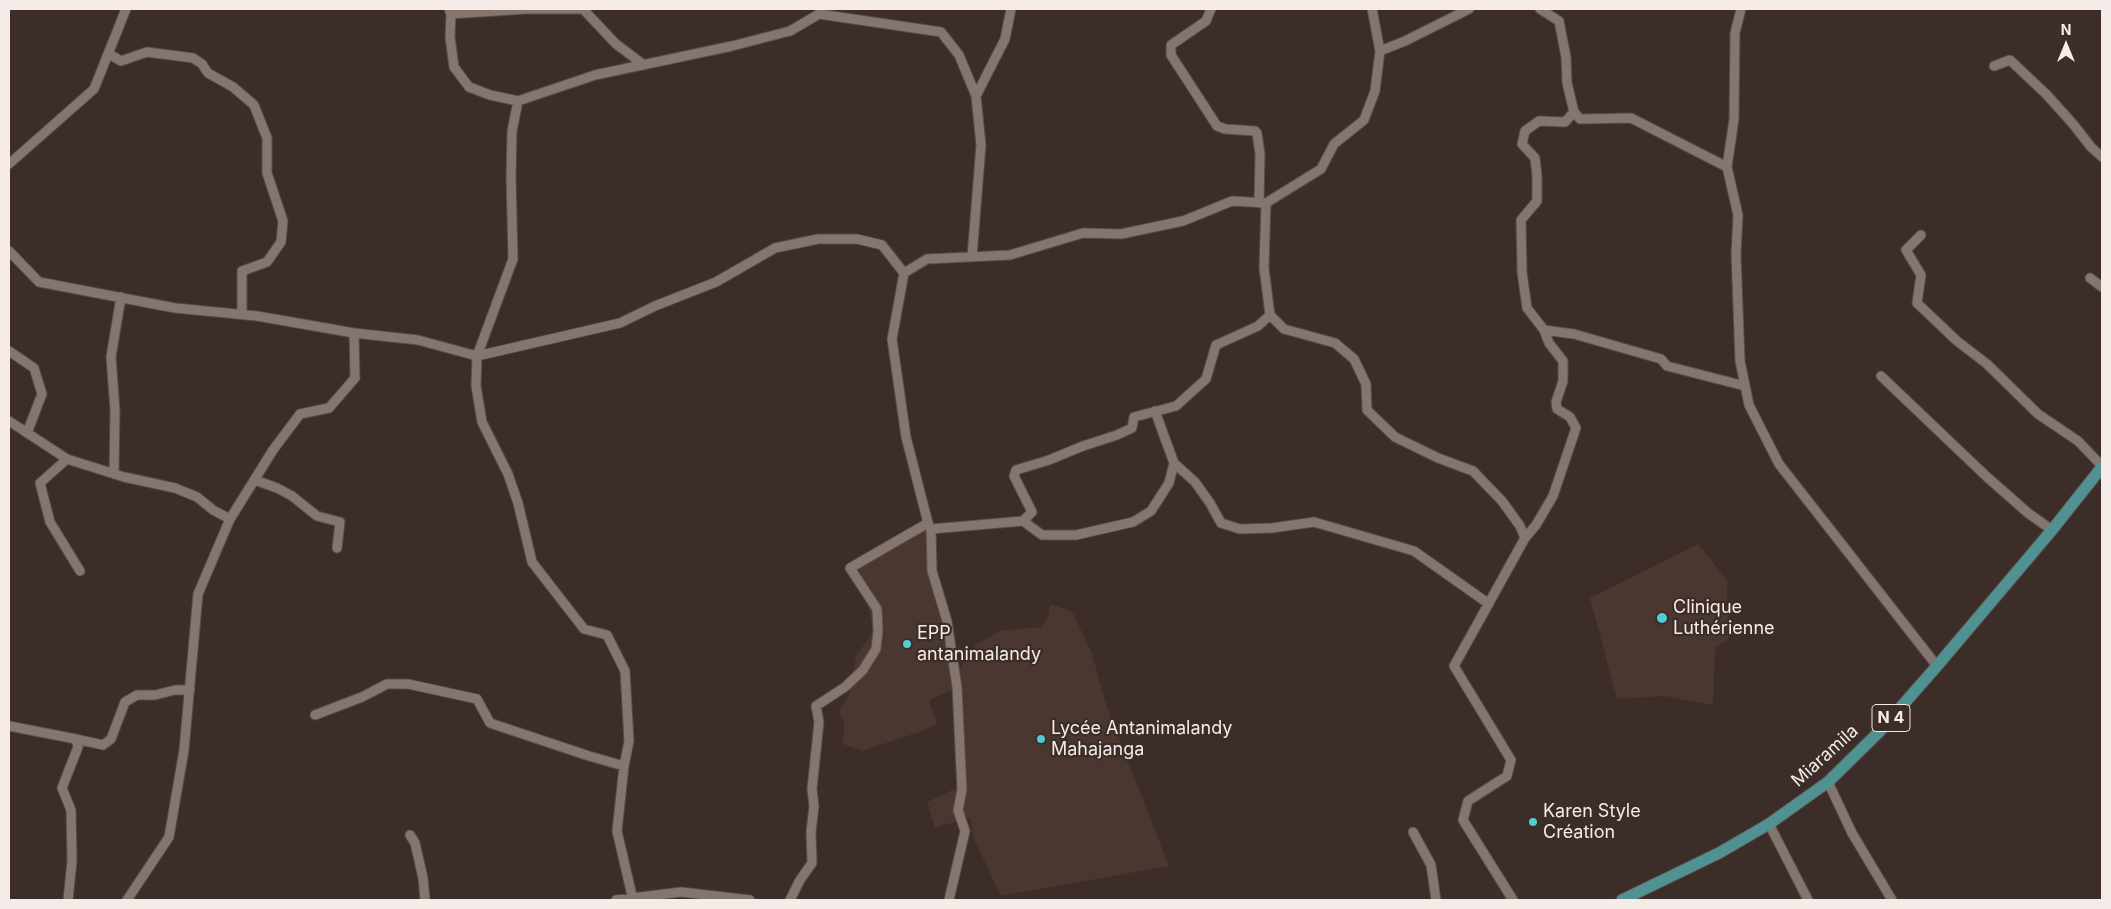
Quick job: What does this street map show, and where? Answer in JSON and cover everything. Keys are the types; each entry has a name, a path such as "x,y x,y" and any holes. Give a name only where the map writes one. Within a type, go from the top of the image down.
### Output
{"main road":[{"name":"Miaramila","path":"1622,900 1720,854 1769,824 1828,782 1879,732 1937,666 2052,530 2102,466"}],"street":[{"path":"9,164 94,89 126,9"},
{"path":"644,64 616,44 583,9 450,12 450,37 454,67 469,87 490,95 518,102 595,75 732,46 790,31 819,14 941,32 959,55 976,96 981,145 972,257"},
{"path":"976,96 1005,39 1011,9"},
{"path":"1211,9 1206,21 1172,45 1171,54 1217,126 1225,129 1255,131 1257,134 1263,203 1264,268 1270,315 1284,329 1335,343 1354,358 1366,384 1367,410 1395,437 1438,458 1472,471 1502,500 1520,526 1525,538"},
{"path":"904,273 928,259 1010,254 1083,234 1121,234 1174,223 1232,201 1263,203 1321,169 1334,144 1364,120 1375,91 1380,51 1372,9"},
{"path":"1380,51 1405,41 1469,9"},
{"path":"1540,9 1559,21 1566,58 1567,83 1574,112 1580,119 1631,118 1728,167"},
{"path":"1741,9 1735,33 1734,119 1728,167 1738,215 1736,254 1740,361 1749,405 1779,464 1937,666"},
{"path":"109,54 121,61 147,52 193,58 202,64 208,73 233,87 254,105 267,138 267,173 283,221 281,242 267,262 242,271 242,314"},
{"path":"1994,66 2010,60 2047,95 2102,158"},
{"path":"518,102 512,131 513,259 477,356 476,386 482,422 508,474 518,503 532,562 584,628 607,635 625,671 629,741 624,766 618,831 633,899"},
{"path":"1513,900 1463,820 1468,801 1507,776 1510,760 1454,666 1525,538 1536,526 1553,496 1576,428 1570,417 1557,409 1556,402 1563,381 1562,362 1549,343 1544,330 1527,308 1522,272 1521,220 1537,201 1535,158 1522,144 1525,131 1539,121 1565,122 1574,112"},
{"path":"1921,236 1906,250 1921,275 1917,303 1957,341 1987,364 2038,414 2078,441 2102,466"},
{"path":"9,251 39,282 175,308 242,314 354,333 418,340 477,356 620,323 655,306 716,282 775,248 818,239 857,238 882,245 904,273 892,339 906,437 930,526 932,571 947,621 957,686 962,790 958,810 964,830 950,900"},
{"path":"2090,278 2102,287"},
{"path":"114,474 115,410 111,357 121,297"},
{"path":"1023,522 1032,512 1014,476 1016,470 1117,436 1132,428 1134,417 1176,406 1206,379 1216,345 1258,326 1270,315"},
{"path":"1544,330 1574,334 1661,359 1667,366 1745,386"},
{"path":"127,900 169,837 184,750 198,594 230,519 273,450 300,414 330,408 355,378 354,333"},
{"path":"9,351 34,368 42,394 27,433"},
{"path":"1882,376 1987,477 2028,513 2052,530"},
{"path":"1155,411 1174,463 1195,482 1221,523 1240,529 1272,528 1314,522 1414,551 1489,604"},
{"path":"9,421 67,458 114,474 175,488 197,497 230,519"},
{"path":"67,458 40,483 50,522 80,571"},
{"path":"790,900 812,862 811,832 814,806 812,788 819,722 816,706 851,682 863,670 876,649 878,631 877,609 850,568 930,526 1023,522 1042,535 1076,535 1133,522 1150,511 1169,483 1174,463"},
{"path":"255,480 292,496 317,516 340,522 337,548"},
{"path":"316,715 362,697 388,684 408,684 477,699 490,723 624,766"},
{"path":"9,726 104,745 111,739 124,702 137,695 155,695 175,690 190,690"},
{"path":"68,900 72,861 71,810 62,788 78,746 76,739"},
{"path":"1828,782 1852,833 1892,900"},
{"path":"1769,824 1808,900"},
{"path":"1413,832 1431,865 1436,900"},
{"path":"410,835 415,843 423,878 425,900"},
{"path":"616,900 681,892 750,900"}],"shaded area":[{"name":"EPP antanimalandy","path":"931,529 932,571 957,687 929,701 937,723 926,730 862,751 843,744 844,724 839,711 849,695 856,656 873,632 866,593 853,562 898,537"},
{"name":"Clinique Luthérienne","path":"1698,544 1727,580 1728,639 1715,648 1713,705 1664,696 1617,699 1590,598"},
{"name":"Lycée Antanimalandy Mahajanga","path":"1050,604 1069,610 1074,615 1092,654 1107,707 1169,866 1001,896 974,839 970,817 935,828 927,802 965,784 965,753 961,725 958,674 963,663 976,644 1000,631 1041,627 1048,618"}],"place":[{"name":"Clinique Luthérienne","path":"1662,618"},
{"name":"EPP antanimalandy","path":"907,644"},
{"name":"Lycée Antanimalandy Mahajanga","path":"1041,739"},
{"name":"Karen Style Création","path":"1533,822"}]}
